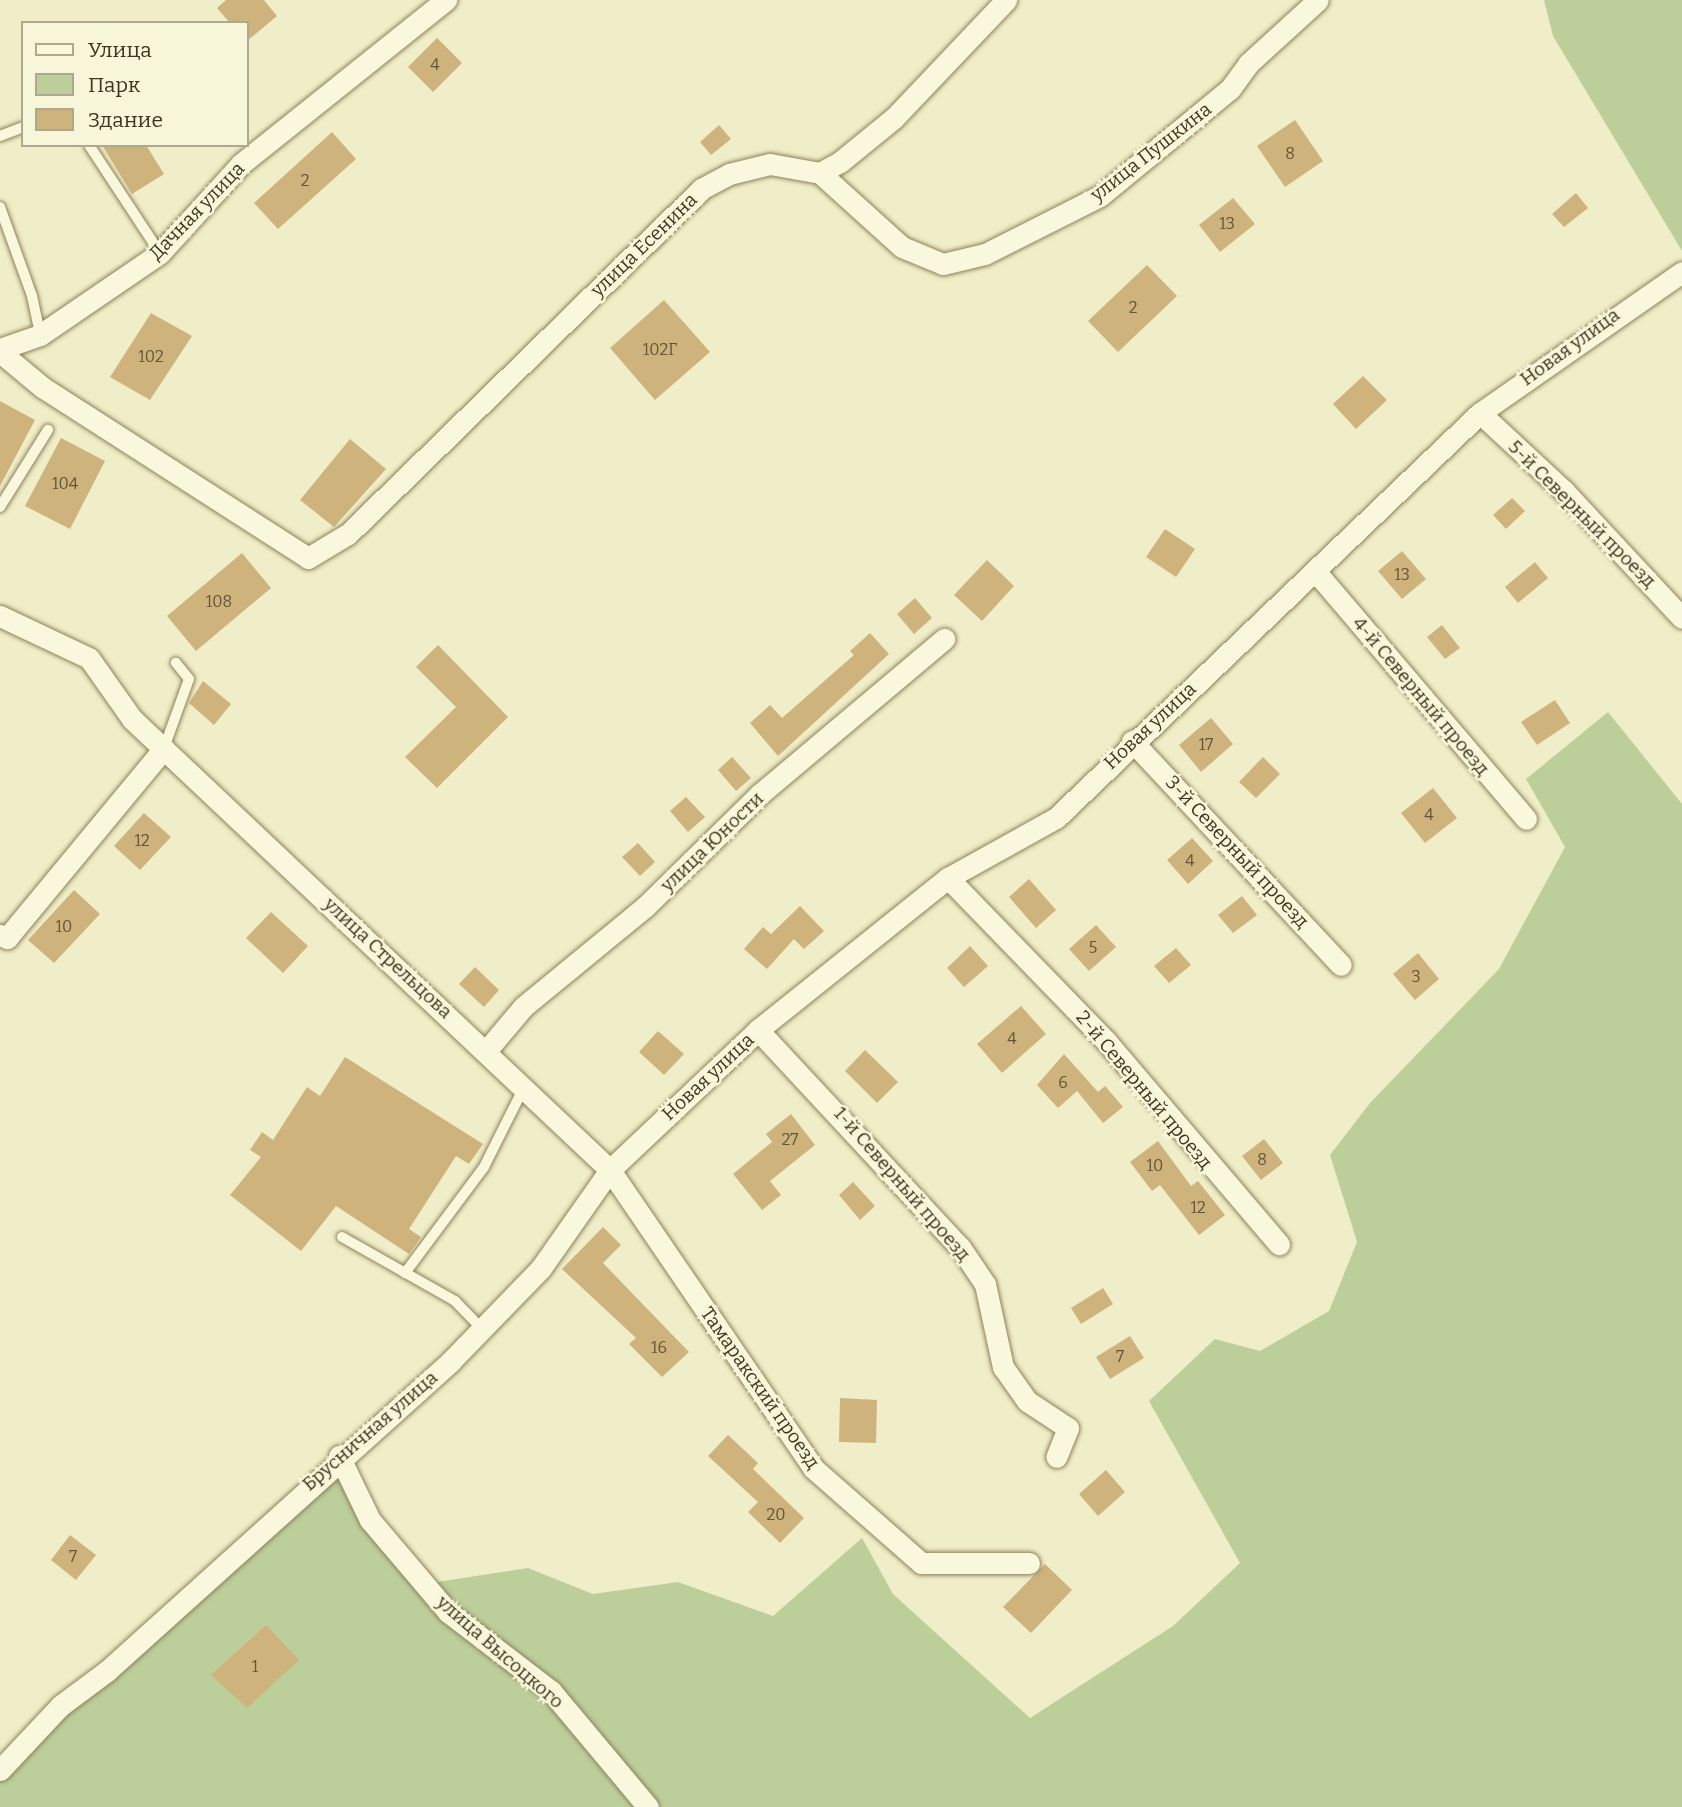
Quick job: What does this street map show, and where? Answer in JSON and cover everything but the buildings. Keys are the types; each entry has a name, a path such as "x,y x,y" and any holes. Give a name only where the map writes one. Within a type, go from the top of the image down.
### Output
{"street":[{"name":"Дачная улица","path":"0,351 40,335 160,253 241,164 446,0"},
{"path":"820,173 894,118 1006,0"},
{"name":"улица Пушкина","path":"820,173 902,247 943,264 985,254 1100,196 1230,89 1249,63 1318,0"},
{"name":"улица Есенина","path":"0,351 42,387 308,558 348,534 701,189 729,174 770,164 820,173"},
{"name":"Новая улица","path":"610,1170 758,1030 948,878 1056,818 1132,741 1316,572 1480,413 1682,272"},
{"name":"5-й Северный проезд","path":"1480,413 1564,491 1682,618"},
{"name":"4-й Северный проезд","path":"1316,572 1526,819"},
{"name":"улица Стрельцова","path":"0,616 89,658 132,719 610,1170"},
{"name":"улица Юности","path":"486,1051 523,1007 646,906 760,794 944,639"},
{"name":"3-й Северный проезд","path":"1132,741 1341,965"},
{"path":"0,936 7,938 164,748"},
{"name":"2-й Северный проезд","path":"948,878 1106,1041 1279,1244"},
{"name":"1-й Северный проезд","path":"758,1030 960,1247 985,1284 1003,1367 1027,1401 1068,1428 1056,1457"},
{"name":"Брусничная улица","path":"0,1770 60,1706 107,1671 339,1456 482,1329 541,1268 610,1170"},
{"name":"Тамаракский проезд","path":"610,1170 813,1468 921,1563 1029,1563"},
{"name":"улица Высоцкого","path":"339,1456 370,1520 448,1612 551,1691 648,1807"}],"lane":[{"path":"0,136 21,128"},
{"path":"90,147 160,253"},
{"path":"0,207 32,296 40,335"},
{"path":"0,507 48,430"},
{"path":"164,748 189,679 176,663"},
{"path":"405,1273 484,1167 524,1087"},
{"path":"342,1237 455,1301 482,1329"}],"green space":[{"path":"1544,0 1682,0 1682,251 1553,36"},
{"path":"1608,712 1682,804 1682,1807 0,1807 0,1770 339,1456 424,1584 528,1568 593,1594 678,1582 773,1616 862,1538 893,1594 1030,1718 1173,1626 1240,1563 1149,1401 1215,1339 1260,1351 1329,1311 1357,1242 1330,1155 1370,1103 1499,969 1565,847 1526,779"}]}
